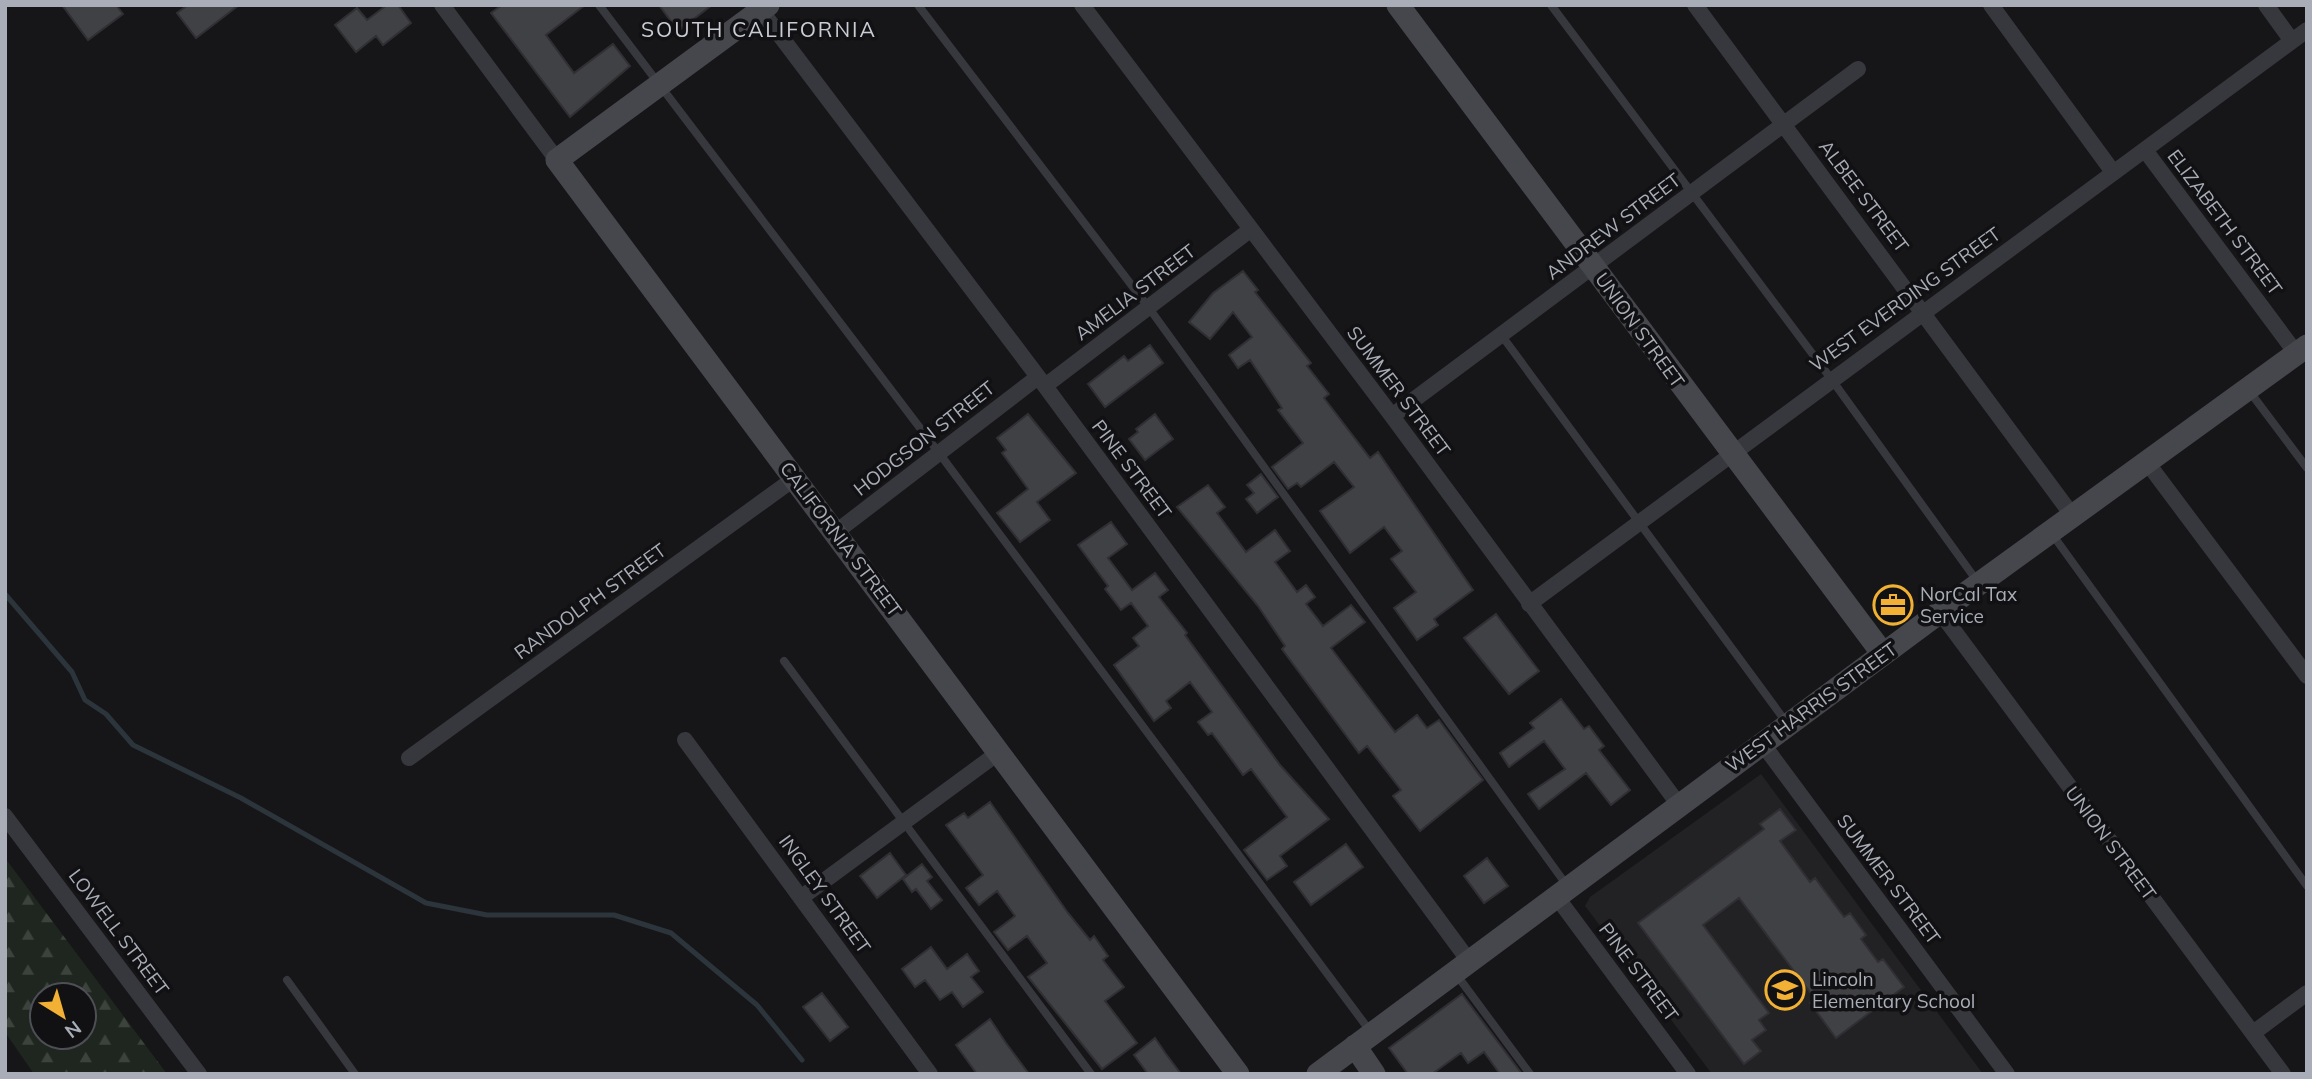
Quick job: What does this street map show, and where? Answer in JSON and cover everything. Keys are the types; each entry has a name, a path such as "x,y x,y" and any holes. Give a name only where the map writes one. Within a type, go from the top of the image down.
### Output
{"street":[{"name":"CALIFORNIA STREET","path":"442,5 1238,1074"},
{"name":"SUMMER STREET","path":"1082,5 1392,416 1679,805"},
{"name":"UNION STREET","path":"1398,5 1883,654"},
{"name":"ALBEE STREET","path":"1695,5 2072,515"},
{"path":"1990,5 2113,172"},
{"path":"2266,5 2292,41"},
{"path":"557,160 762,7"},
{"name":"PINE STREET","path":"762,7 1041,382 1462,966"},
{"name":"WEST EVERDING STREET","path":"1529,604 2307,30"},
{"name":"ANDREW STREET","path":"1392,416 1502,337 1858,69"},
{"name":"ELIZABETH STREET","path":"2145,150 2302,350"},
{"name":"AMELIA STREET","path":"1041,382 1149,308 1250,230"},
{"name":"WEST HARRIS STREET","path":"1318,1074 1979,583 2302,350"},
{"name":"HODGSON STREET","path":"836,532 939,453 1041,382"},
{"path":"2146,461 2307,677"},
{"name":"RANDOLPH STREET","path":"409,758 795,478"},
{"name":"UNION STREET","path":"1940,612 2283,1074"},
{"name":"INGLEY STREET","path":"685,740 930,1074"},
{"name":"SUMMER STREET","path":"1762,743 2007,1074"},
{"path":"802,897 998,753"},
{"name":"LOWELL STREET","path":"5,816 199,1074"},
{"name":"PINE STREET","path":"1562,891 1688,1074"},
{"path":"2253,1033 2307,993"},
{"path":"1363,1040 1374,1074"}],"lane":[{"path":"599,5 939,453 1363,1040"},
{"path":"918,5 1149,308 1562,891"},
{"path":"1550,5 1832,380 1979,583"},
{"path":"1502,337 1788,725"},
{"path":"2248,389 2307,468"},
{"path":"2050,531 2307,886"},
{"path":"784,661 1091,1074"},
{"path":"1462,966 1530,1074"},
{"path":"287,980 355,1074"}],"shaded area":[{"name":"Lincoln Elementary School","path":"1761,774 1983,1074 1712,1074 1585,906 1590,897"}],"green space":[{"path":"5,858 97,981 28,981 28,1051 98,1051 98,982 167,1074 34,1074 5,1032"}],"building":[{"path":"62,5 116,5 123,14 88,40"},
{"path":"188,5 239,5 196,38 177,13"},
{"path":"387,5 398,5 411,23 383,45 376,36 356,52 335,25 357,8 367,20"},
{"path":"502,5 585,5 546,35 574,73 613,44 630,66 570,117 491,13"},
{"path":"659,5 712,5 678,31"},
{"path":"1243,271 1258,290 1255,292 1311,363 1307,366 1329,394 1324,398 1370,458 1378,452 1473,590 1434,619 1438,625 1417,640 1394,608 1416,592 1391,559 1402,551 1384,527 1350,553 1320,511 1354,487 1334,462 1301,487 1297,483 1288,489 1272,467 1303,443 1278,410 1282,408 1250,360 1238,368 1229,355 1252,337 1233,312 1210,339 1189,322 1213,293"},
{"path":"1150,345 1163,363 1105,407 1088,384 1124,356 1128,361"},
{"path":"1028,414 1076,473 1037,502 1050,520 1020,542 997,513 1028,489 1002,453 1006,450 997,438"},
{"path":"1155,414 1173,439 1145,460 1129,439 1138,432 1136,429"},
{"path":"1261,474 1278,497 1257,513 1246,499 1254,493 1247,485"},
{"path":"1208,485 1225,507 1217,513 1246,552 1275,530 1290,551 1275,562 1297,592 1306,585 1315,597 1306,604 1323,626 1351,605 1365,622 1331,648 1395,732 1417,715 1427,728 1439,720 1483,780 1420,831 1393,796 1401,790 1367,746 1359,753 1282,649 1285,646 1258,606 1177,507"},
{"path":"1111,522 1127,544 1108,558 1132,590 1155,573 1168,590 1159,597 1187,633 1185,635 1280,765 1329,819 1280,856 1287,866 1267,880 1244,850 1287,817 1251,769 1243,775 1212,733 1208,735 1198,722 1212,712 1190,682 1166,701 1171,708 1154,721 1114,665 1139,646 1133,638 1148,626 1131,603 1121,610 1105,589 1108,586 1078,545"},
{"path":"1496,614 1539,671 1509,694 1464,638"},
{"path":"1561,699 1584,729 1589,726 1604,746 1599,750 1630,790 1611,805 1586,773 1539,809 1528,794 1565,769 1544,741 1509,767 1500,753 1534,728 1530,723"},
{"path":"990,802 1068,913 1090,940 1094,936 1108,956 1103,960 1124,987 1105,1001 1137,1043 1102,1069 1028,977 1047,963 1027,936 1008,950 994,932 1015,916 997,891 979,905 966,888 983,875 946,825 964,813 968,818"},
{"path":"1780,809 1796,830 1780,841 1810,882 1815,878 1844,917 1850,913 1866,935 1861,939 1878,962 1883,959 1904,987 1836,1038 1810,1003 1815,999 1739,898 1703,925 1769,1013 1759,1020 1766,1030 1752,1040 1761,1051 1744,1064 1638,923 1764,829 1760,824"},
{"path":"1346,844 1363,867 1311,905 1294,882"},
{"path":"890,853 906,875 877,898 860,876"},
{"path":"1487,858 1508,886 1484,903 1464,876"},
{"path":"922,864 932,877 927,881 942,900 931,909 916,889 912,892 903,879"},
{"path":"931,947 947,969 967,954 979,971 971,977 983,992 963,1007 952,992 940,1000 925,980 915,987 902,969"},
{"path":"822,993 848,1027 830,1041 803,1007"},
{"path":"1462,994 1522,1074 1500,1074 1484,1052 1468,1063 1461,1053 1432,1074 1408,1074 1389,1048"},
{"path":"990,1019 1029,1074 977,1074 956,1045"},
{"path":"1155,1038 1181,1074 1148,1074 1134,1055"}],"waterway":[{"path":"5,594 72,672 85,700 106,714 133,745 241,798 426,903 487,915 614,915 671,933 757,1005 802,1060"}],"place":[{"name":"NorCal Tax Service","path":"1893,605"},
{"name":"Lincoln Elementary School","path":"1785,990"}],"district":[{"name":"SOUTH CALIFORNIA","path":"759,30"}]}
